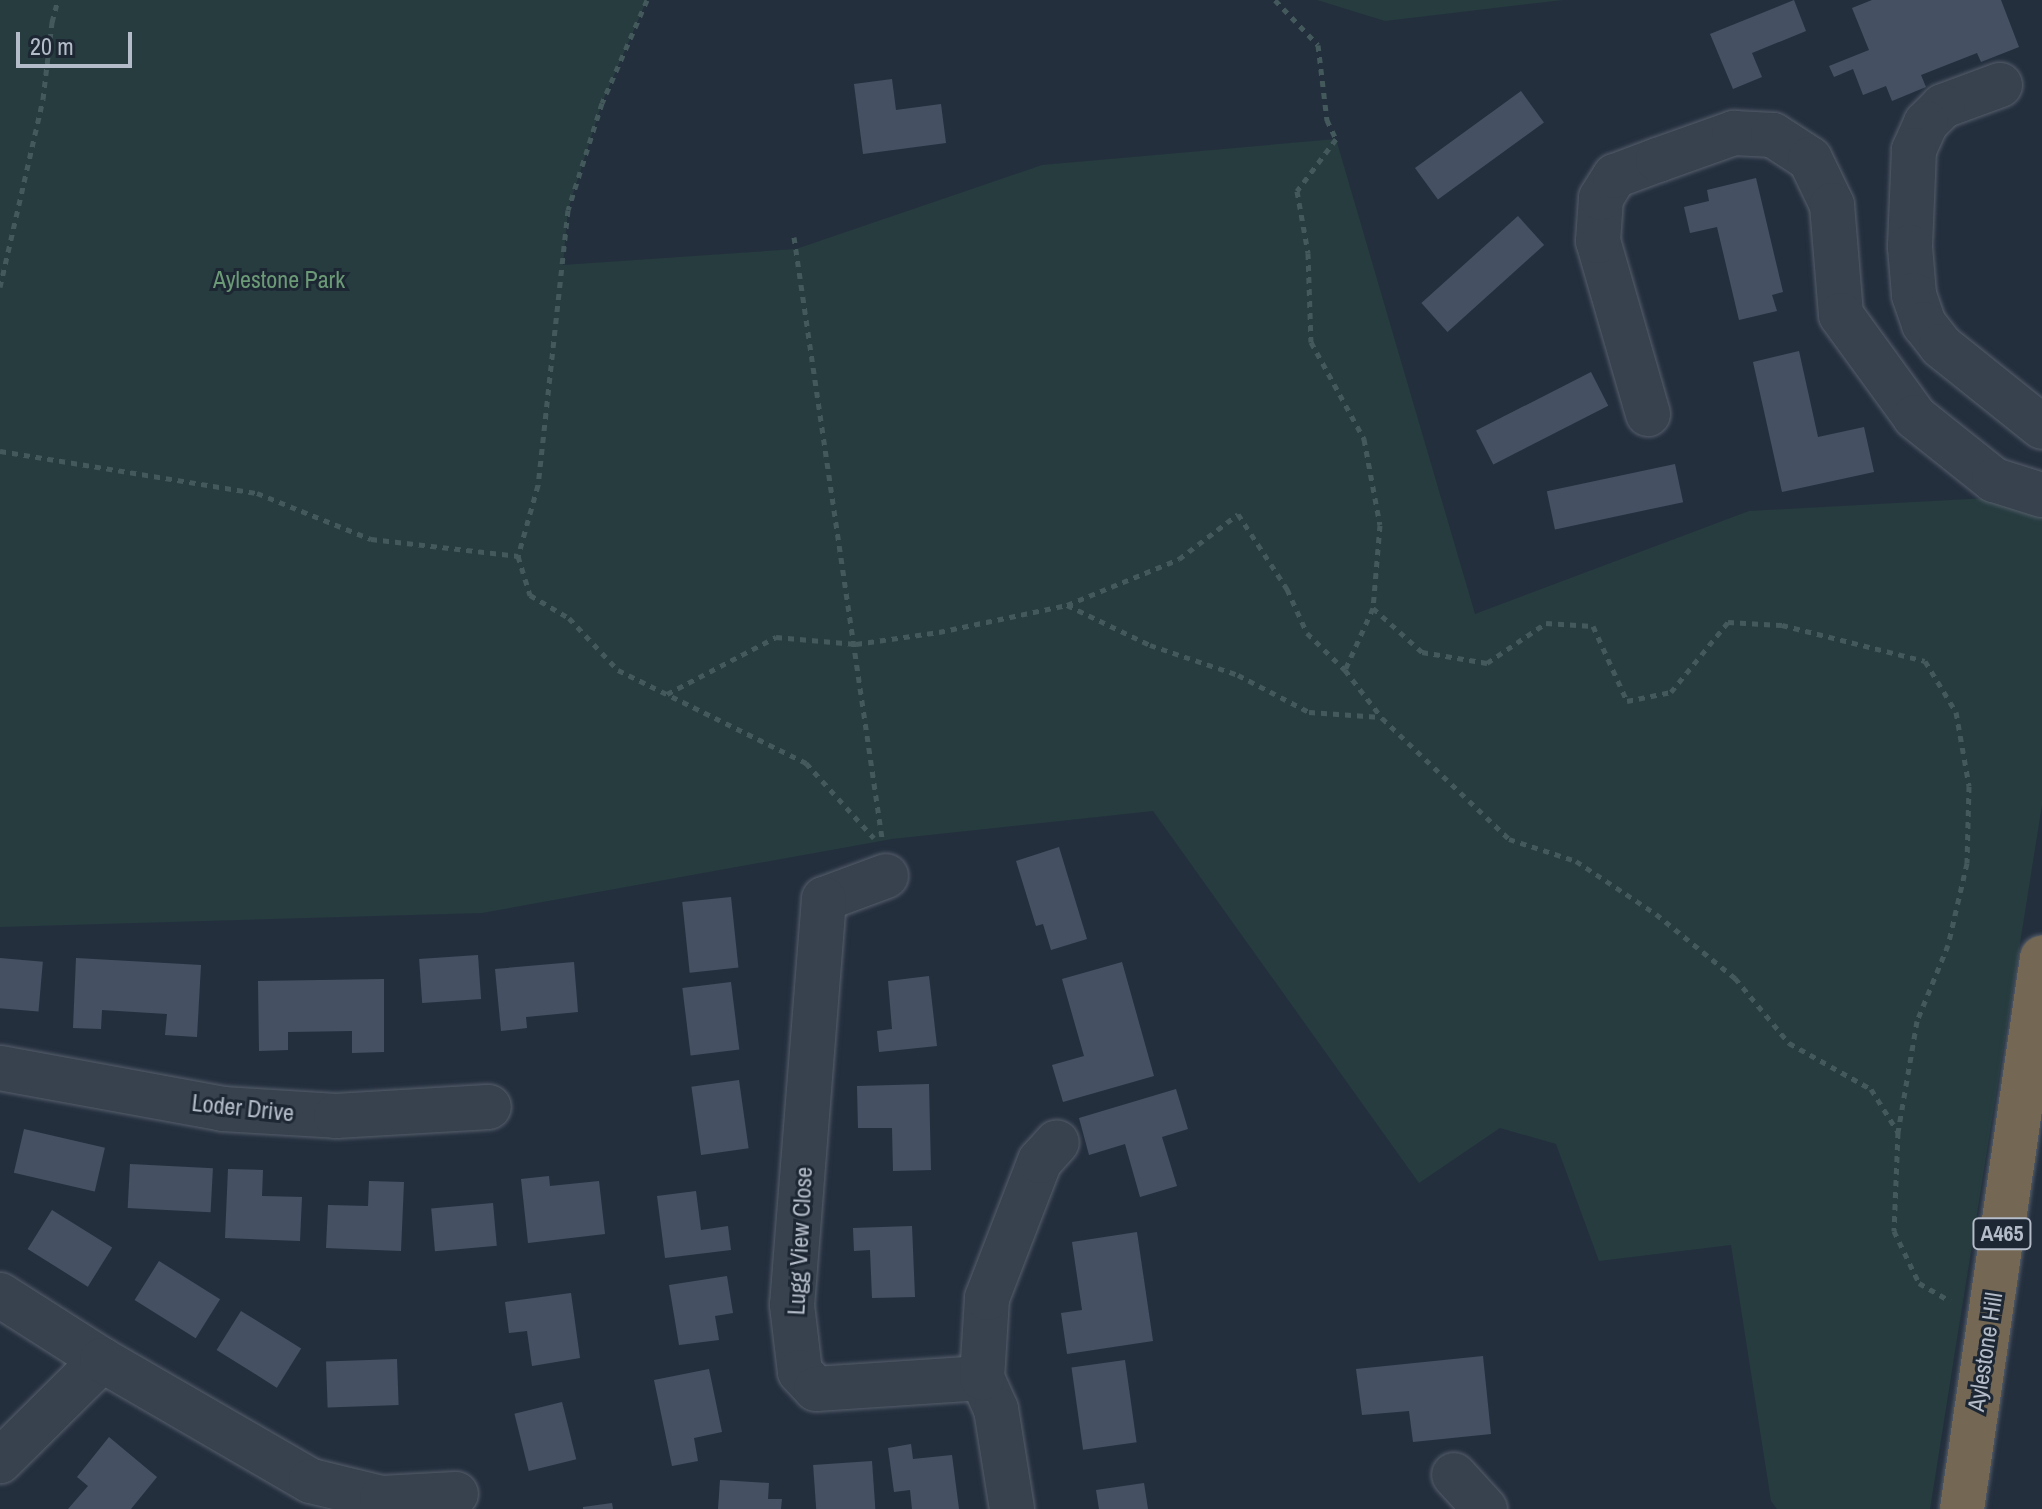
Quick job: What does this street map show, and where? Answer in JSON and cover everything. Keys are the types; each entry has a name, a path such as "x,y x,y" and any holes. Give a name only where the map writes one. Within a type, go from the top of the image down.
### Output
{"highway":[{"name":"Aylestone Hill","path":"1962,1509 2042,958"}],"street":[{"path":"2000,85 1943,106 1926,123 1914,150 1910,247 1914,295 1924,324 1941,346 2042,427"},
{"path":"1648,414 1598,241 1601,198 1615,176 1658,160 1734,133 1773,135 1810,159 1832,205 1841,315 1915,417 1994,480 2042,495"},
{"name":"Lugg View Close","path":"884,862 824,899 792,1305 800,1372 816,1389 982,1378"},
{"name":"Loder Drive","path":"0,1068 223,1109 336,1116 489,1107"},
{"path":"1012,1509 996,1409 982,1378 987,1298 1040,1161 1057,1142"},
{"path":"0,1295 102,1360 311,1481 382,1498 456,1494"},
{"path":"0,1461 102,1360"},
{"path":"1454,1475 1485,1509"}],"path":[{"path":"0,287 43,99 52,22 58,0"},
{"path":"647,0 602,103 568,210 538,485 518,556 530,595 569,618 618,670 806,763 884,862"},
{"path":"1275,0 1318,45 1327,120 1336,139 1297,191 1308,253 1311,342 1364,439 1380,525 1373,608 1345,670"},
{"path":"794,237 856,644 884,862"},
{"path":"0,451 257,493 371,539 518,556"},
{"path":"667,694 776,637 856,644 939,632 1067,605 1179,559 1238,514 1287,589 1307,633 1345,670 1382,718 1509,839 1576,861 1667,923 1735,978 1789,1043 1871,1089 1898,1132"},
{"path":"1067,605 1150,645 1238,675 1309,712 1382,718"},
{"path":"1373,608 1422,652 1487,663 1546,623 1593,626 1627,701 1671,692 1728,622 1782,625 1925,661 1956,712 1969,786 1967,863 1948,945 1917,1021 1898,1132 1894,1231 1919,1283 1989,1324"}],"green space":[{"name":"Aylestone Park","path":"0,0 647,0 602,103 568,210 563,265 796,249 1042,165 1336,139 1475,614 1749,511 1987,498 2042,513 2042,805 1930,1509 1777,1509 1771,1501 1731,1245 1599,1261 1556,1144 1500,1128 1419,1183 1153,811 892,839 482,913 0,927"},
{"path":"1317,0 1563,0 1385,21"}],"building":[{"path":"1794,0 1806,31 1752,53 1762,77 1733,89 1710,34"},
{"path":"1872,0 2001,0 2019,47 1981,62 1977,53 1921,75 1926,87 1892,101 1886,86 1863,95 1853,69 1834,77 1829,66 1869,50 1852,8"},
{"path":"892,79 896,110 941,104 946,143 863,154 854,84"},
{"path":"1521,91 1544,123 1438,200 1415,168"},
{"path":"1756,178 1783,292 1772,295 1777,311 1739,320 1717,227 1690,233 1684,207 1709,201 1707,190"},
{"path":"1518,216 1544,245 1447,332 1421,303"},
{"path":"1799,351 1818,437 1864,427 1874,472 1782,492 1753,362"},
{"path":"1591,372 1608,406 1493,464 1476,431"},
{"path":"1675,464 1683,502 1555,529 1547,491"},
{"path":"1059,847 1087,939 1051,950 1043,924 1036,926 1016,861"},
{"path":"731,897 738,968 690,973 682,902"},
{"path":"478,955 481,999 422,1003 419,959"},
{"path":"0,958 43,962 38,1012 0,1008"},
{"path":"76,958 201,965 197,1037 165,1035 167,1014 102,1010 101,1029 73,1028"},
{"path":"574,962 578,1012 526,1017 527,1028 501,1031 495,969"},
{"path":"1122,962 1154,1076 1063,1102 1052,1065 1084,1056 1062,979"},
{"path":"929,976 937,1046 879,1052 877,1031 892,1029 888,981"},
{"path":"384,979 384,1052 352,1053 352,1031 288,1032 288,1050 259,1051 258,981"},
{"path":"731,982 739,1049 691,1055 682,988"},
{"path":"739,1080 749,1148 701,1155 691,1087"},
{"path":"929,1084 931,1170 893,1171 892,1128 858,1128 857,1086"},
{"path":"1176,1089 1188,1129 1162,1137 1177,1186 1140,1197 1125,1144 1089,1155 1079,1118"},
{"path":"24,1129 105,1148 95,1192 14,1173"},
{"path":"130,1164 213,1168 211,1212 128,1208"},
{"path":"228,1169 263,1170 262,1196 302,1197 300,1241 225,1238"},
{"path":"549,1176 550,1186 599,1181 605,1234 528,1243 521,1179"},
{"path":"369,1181 404,1182 401,1251 326,1248 328,1205 368,1206"},
{"path":"696,1191 701,1230 728,1226 731,1250 665,1258 657,1196"},
{"path":"493,1203 497,1246 435,1251 431,1208"},
{"path":"52,1210 112,1248 88,1287 28,1249"},
{"path":"912,1226 915,1297 872,1298 870,1250 854,1251 853,1228"},
{"path":"1137,1232 1153,1341 1067,1354 1061,1313 1082,1310 1072,1242"},
{"path":"159,1261 220,1299 196,1338 135,1300"},
{"path":"727,1276 733,1313 715,1316 719,1340 679,1345 669,1285"},
{"path":"571,1293 580,1358 532,1366 527,1331 509,1333 505,1302"},
{"path":"241,1311 301,1349 277,1388 217,1350"},
{"path":"1483,1356 1491,1434 1413,1442 1409,1411 1362,1415 1356,1369"},
{"path":"397,1359 399,1405 328,1407 326,1361"},
{"path":"1125,1360 1137,1442 1083,1450 1072,1368"},
{"path":"709,1369 722,1432 694,1438 698,1461 672,1466 654,1380"},
{"path":"562,1402 576,1459 529,1471 514,1414"},
{"path":"109,1437 157,1477 131,1509 68,1509 88,1486 77,1477"},
{"path":"911,1444 913,1459 952,1455 959,1509 912,1509 910,1490 894,1492 888,1448"},
{"path":"872,1461 875,1509 816,1509 813,1465"},
{"path":"720,1480 769,1483 768,1499 782,1499 781,1509 718,1509"},
{"path":"1144,1483 1148,1509 1099,1509 1096,1490"},
{"path":"612,1503 613,1509 583,1509 583,1507"}]}
